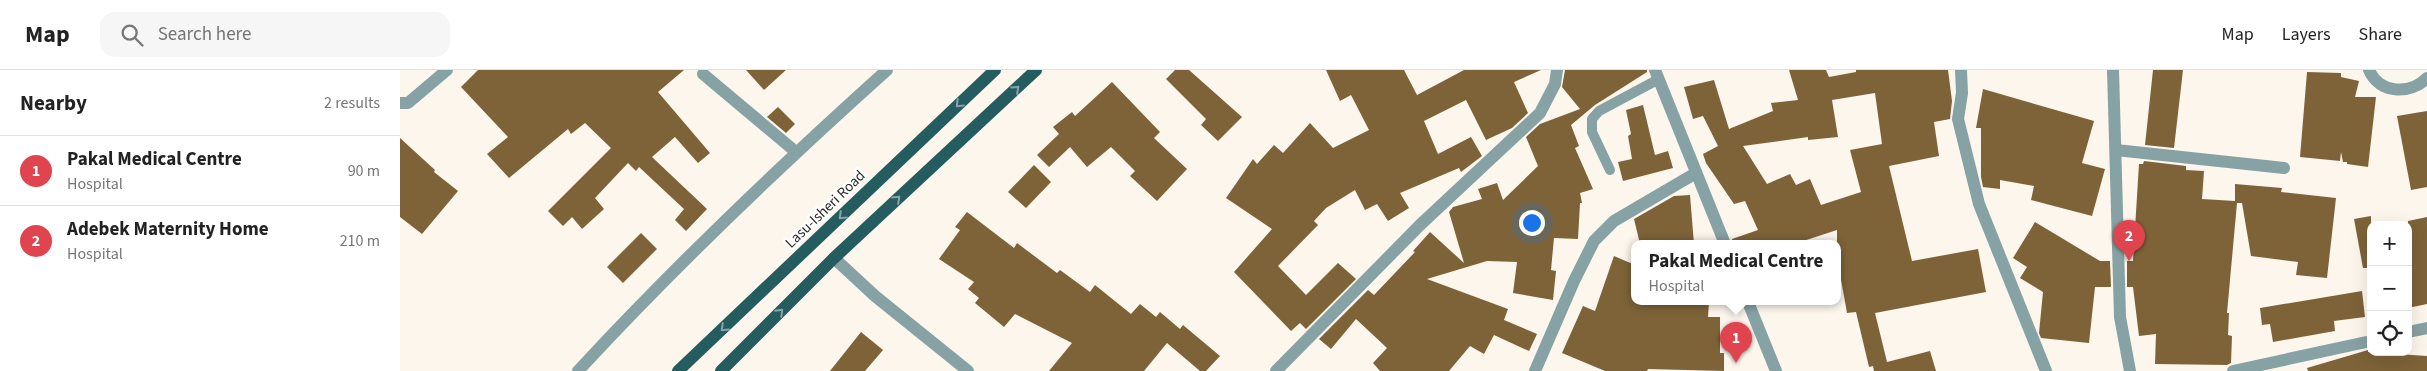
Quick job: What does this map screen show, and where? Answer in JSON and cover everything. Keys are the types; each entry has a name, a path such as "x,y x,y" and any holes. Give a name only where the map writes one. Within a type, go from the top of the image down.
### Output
{"main road":[{"name":"Lasu-Isheri Road","path":"678,371 995,70"},
{"path":"721,371 834,258 1036,70"}],"street":[{"path":"400,103 408,103 446,70"},
{"path":"578,371 618,328 796,152 887,70"},
{"path":"1276,371 1420,225 1540,113 1554,84 1557,70"},
{"path":"1961,70 1962,93 1958,119 1979,204 2046,371"},
{"path":"2113,70 2120,317 2130,371"},
{"path":"2369,70 2371,75 2387,88 2403,91 2422,83 2427,78"},
{"path":"704,74 796,152"},
{"path":"1657,74 1722,240"},
{"path":"2116,150 2284,168"},
{"path":"1535,371 1574,281 1594,241 1614,221 1696,173"},
{"path":"834,258 875,296 968,371"},
{"path":"1749,305 1776,371"},
{"path":"2412,331 2427,328"},
{"path":"2233,371 2367,341"}],"lane":[{"path":"1610,170 1592,132 1592,119 1599,111 1657,74"}],"building":[{"path":"478,70 684,70 658,92 710,153 698,163 675,137 652,157 707,209 686,231 675,220 684,209 639,167 636,171 628,163 595,198 604,209 582,229 572,217 563,226 548,211 611,148 585,123 571,134 568,129 509,178 487,154 508,137 461,87"},
{"path":"746,70 786,70 764,90"},
{"path":"1175,70 1189,70 1242,117 1218,141 1201,125 1206,119 1166,79"},
{"path":"1326,70 1404,70 1417,95 1464,70 1541,70 1514,82 1528,113 1512,128 1486,140 1466,100 1424,121 1438,154 1471,137 1482,156 1461,172 1459,168 1400,193 1409,208 1388,221 1377,204 1365,210 1355,190 1326,208 1314,221 1318,225 1278,266 1306,295 1338,263 1356,279 1306,329 1300,323 1291,331 1234,272 1272,229 1226,198 1253,159 1257,164 1274,145 1283,153 1310,123 1333,148 1369,130 1351,95 1340,101"},
{"path":"1565,70 1647,70 1647,72 1595,105 1571,125 1579,146 1575,148 1593,189 1580,193 1582,203 1580,203 1578,239 1554,238 1551,270 1556,271 1553,300 1513,293 1517,262 1487,261 1427,279 1508,309 1504,320 1537,334 1529,351 1494,335 1484,354 1470,346 1449,371 1380,371 1373,363 1387,348 1356,319 1331,349 1319,339 1368,290 1374,295 1415,252 1413,251 1430,232 1464,263 1449,212 1453,207 1482,199 1478,189 1497,183 1503,200 1538,166 1526,137 1540,124 1580,109 1562,87"},
{"path":"1789,70 1826,70 1829,77 1856,72 1856,70 1948,70 1952,101 1950,119 1934,122 1939,156 1889,166 1912,261 1978,249 1986,292 1875,313 1887,362 1930,351 1936,371 1874,371 1873,366 1869,367 1856,312 1847,313 1841,280 1841,240 1837,240 1837,230 1806,240 1732,240 1758,230 1745,201 1734,204 1706,163 1703,154 1718,146 1703,116 1693,119 1684,87 1714,80 1729,129 1773,111 1771,103 1798,100","holes":["1875,93 1882,144 1850,150 1861,192 1821,205 1810,179 1796,185 1790,174 1767,184 1743,146 1808,137 1808,140 1838,137 1832,100"]},
{"path":"2153,70 2183,70 2174,148 2145,145"},
{"path":"2307,72 2341,73 2341,77 2359,81 2355,97 2376,97 2368,167 2343,162 2341,152 2340,161 2300,157"},
{"path":"1112,82 1160,132 1154,138 1187,169 1157,201 1130,176 1135,171 1111,147 1087,167 1070,147 1049,167 1037,155 1059,134 1053,127 1072,112 1075,116"},
{"path":"1983,89 2094,121 2082,163 2105,169 2092,216 2031,200 2034,186 2000,180 2000,189 1983,187 1981,177 1981,128 1976,128"},
{"path":"1643,105 1655,155 1668,151 1673,168 1623,181 1618,162 1632,159 1628,136 1631,134 1626,110"},
{"path":"778,107 795,124 786,133 767,117"},
{"path":"2427,111 2427,187 2411,190 2397,116"},
{"path":"400,138 435,170 434,172 458,191 422,234 400,217"},
{"path":"2144,161 2186,166 2186,170 2204,171 2202,199 2235,201 2235,184 2282,188 2281,192 2336,198 2327,278 2296,275 2298,262 2251,256 2242,203 2237,203 2227,313 2229,313 2228,335 2232,336 2231,363 2227,365 2155,364 2156,334 2139,336 2133,287 2127,287 2127,261 2133,261 2139,164 2143,164"},
{"path":"1034,165 1051,182 1026,208 1008,192"},
{"path":"1690,195 1694,240 1639,240 1634,219 1674,196"},
{"path":"967,212 1014,248 1017,243 1057,273 1060,270 1090,292 1095,285 1131,314 1140,304 1156,317 1160,312 1180,329 1183,325 1220,356 1206,371 1200,371 1167,343 1144,371 1049,371 1072,343 1015,314 1004,327 975,303 979,298 968,289 974,282 939,259 960,230 955,227"},
{"path":"2371,216 2371,221 2367,221 2367,268 2363,268 2354,219"},
{"path":"2427,217 2427,304 2412,307 2412,221 2408,221"},
{"path":"2035,222 2100,261 2110,261 2111,287 2095,287 2089,343 2041,338 2039,333 2043,292 2020,278 2027,267 2013,258"},
{"path":"641,233 657,249 623,283 607,267"},
{"path":"1614,256 1631,263 1631,305 1709,305 1708,317 1720,317 1720,353 1724,353 1724,371 1648,369 1647,371 1605,371 1562,353 1583,306 1595,311"},
{"path":"2362,291 2365,317 2334,321 2335,331 2273,342 2270,324 2262,325 2260,308"},
{"path":"861,332 883,350 865,371 830,371"},
{"path":"2367,350 2367,356 2427,356 2427,371 2308,371 2307,368"}],"place":[{"name":"Adebek Maternity Home","path":"2129,261"},
{"name":"Pakal Medical Centre","path":"1736,363"}]}
